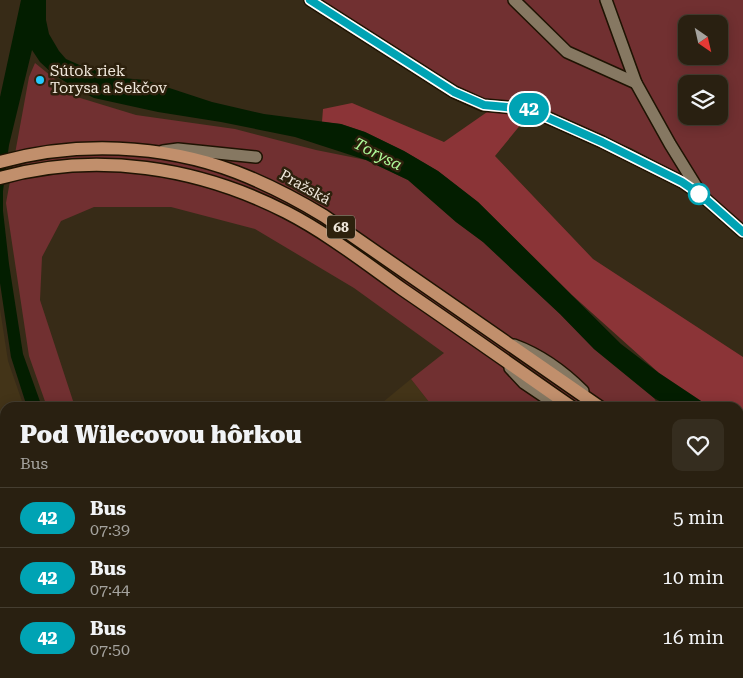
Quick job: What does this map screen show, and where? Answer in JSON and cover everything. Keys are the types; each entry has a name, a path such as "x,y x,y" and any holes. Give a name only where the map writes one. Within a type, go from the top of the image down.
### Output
{"main road":[{"name":"Pražská","path":"0,162 42,153 106,149 154,152 207,163 235,172 295,199 360,240 593,402"},
{"name":"Pražská","path":"0,178 41,169 106,165 172,171 229,187 258,199 307,224 564,402"}],"street":[{"path":"310,0 454,92 484,105 528,109 610,146 682,182 701,195 743,232"},
{"path":"514,0 567,52 636,82"},
{"path":"606,0 636,82 701,195"},
{"path":"154,152 178,149 256,157"},
{"path":"500,357 524,383 552,402"}],"shaded area":[{"path":"317,0 743,0 743,237 721,222 706,196 697,186 631,148 585,131 546,112 490,110"},
{"path":"35,63 77,97 136,115 235,129 316,150 366,160 408,180 456,222 483,242 560,314 594,349 654,398 656,402 429,402 411,379 444,353 354,288 255,229 171,207 94,207 61,221 42,257 40,300 73,402 45,402 29,356 6,203 29,77"},
{"path":"352,103 444,142 490,110 531,112 495,156 593,259 743,357 743,402 702,402 659,373 572,295 478,202 438,171 404,151 365,132 341,124 322,122 323,109"},
{"path":"0,309 8,361 22,402 0,402"},
{"path":"411,379 429,402 383,402"}],"water":[{"name":"Torysa","path":"21,0 46,0 46,20 49,34 66,59 84,67 122,78 145,80 212,102 264,114 341,124 365,132 404,151 438,171 478,202 621,344 659,373 702,402 661,402 654,398 594,349 560,314 483,242 456,222 408,180 366,160 295,137 158,112 94,98 53,74 40,62 32,50 9,145 3,191 3,211 9,264 23,354 40,402 25,402 11,357 0,283 0,97"}],"bus line":[{"name":"42","path":"310,0 454,92 484,105 528,109 602,142 682,182 701,195 743,232"}],"place":[{"name":"Sútok riek Torysa a Sekčov","path":"40,80"}]}
